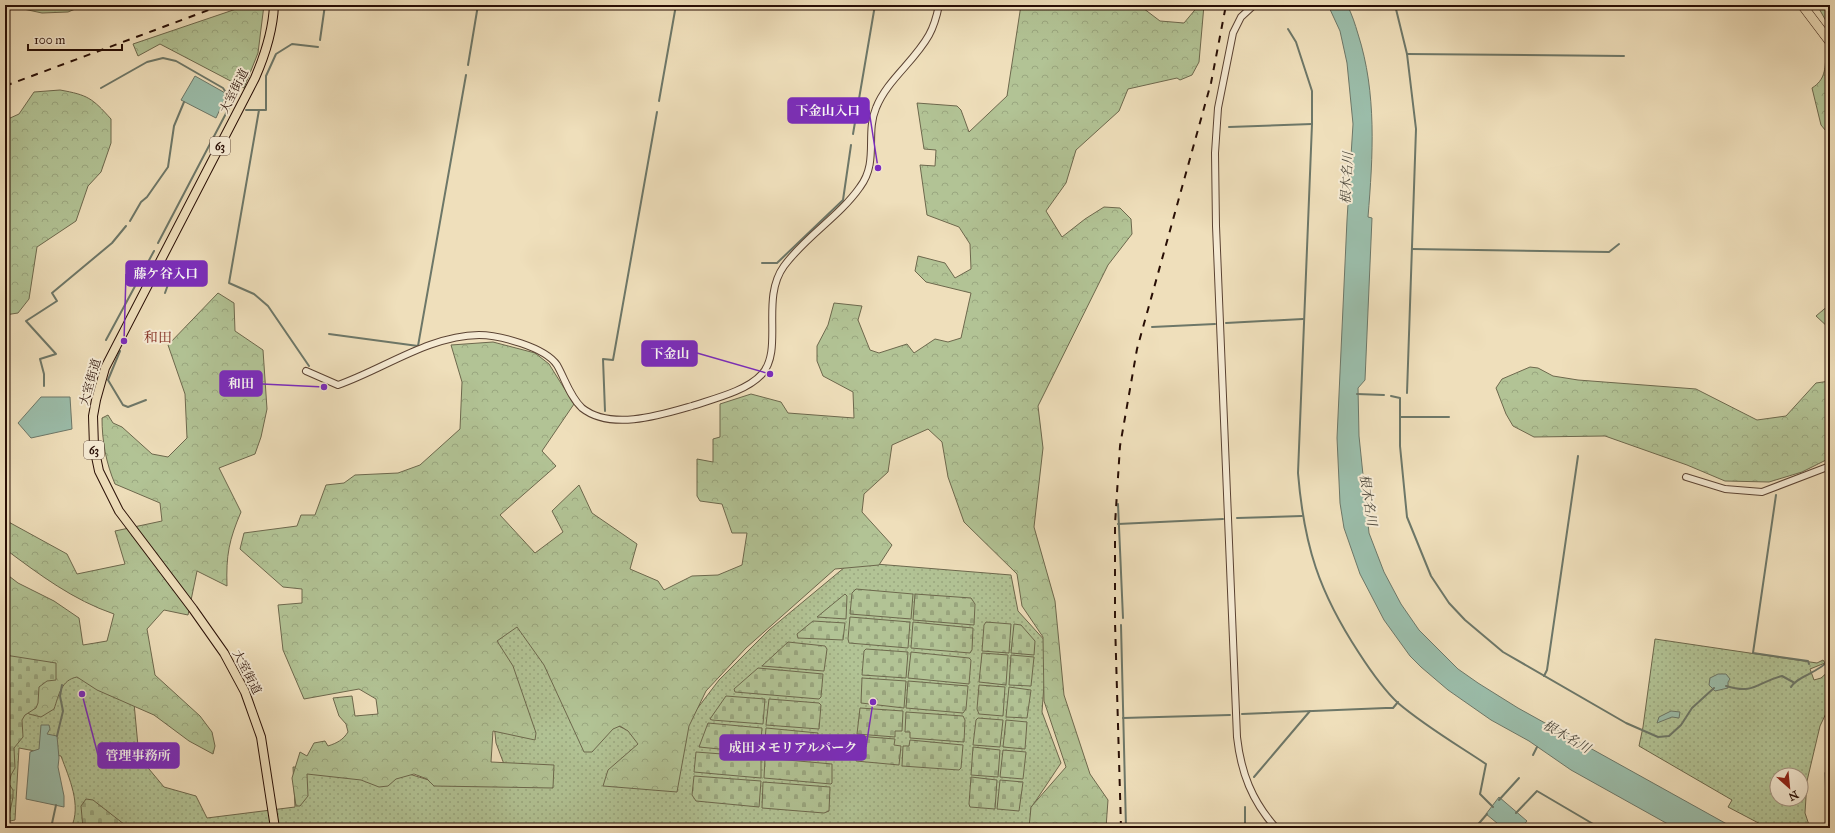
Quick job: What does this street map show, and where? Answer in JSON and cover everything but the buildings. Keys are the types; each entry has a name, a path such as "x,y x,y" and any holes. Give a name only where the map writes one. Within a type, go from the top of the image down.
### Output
{"highway":[{"path":"1802,5 1830,42"}],"main road":[{"name":"大室街道","path":"274,5 274,16 264,58 255,78 105,368 96,400 93,434 100,471 119,511 193,608 224,653 245,692 261,737 275,828"}],"street":[{"path":"306,371 338,385 415,350 447,340 480,335 517,342 542,350 551,357 556,364 576,402 582,408 596,414 630,420 646,419 672,412 725,394 753,382 767,367 771,354 772,297 778,275 789,259 845,204 865,180 872,156 875,110 882,94 930,35 939,5"},
{"path":"1254,5 1241,17 1233,33 1218,108 1215,153 1216,226 1237,737 1240,759 1247,783 1257,805 1276,828"},
{"path":"1686,477 1725,489 1762,492 1830,466"}],"green space":[{"path":"5,5 85,5 68,12 42,13"},
{"path":"248,5 264,5 258,53 244,88 160,44 138,56 133,44"},
{"path":"1021,5 1139,5 1160,21 1184,23 1199,5 1204,5 1199,62 1192,75 1180,80 1177,78 1128,89 1119,111 1076,150 1066,183 1046,211 1062,237 1085,219 1104,207 1120,208 1131,219 1132,234 1108,265 1038,406 1043,448 1034,527 1055,601 1064,695 1090,774 1108,800 1106,828 1029,828 1031,807 1066,767 1044,701 1043,637 1022,606 1017,574 964,522 948,477 942,442 928,429 892,445 888,472 864,494 862,512 892,545 879,565 835,569 746,648 706,691 689,726 677,792 603,786 608,770 638,744 628,731 620,726 613,729 592,752 584,752 544,665 517,627 497,641 513,666 536,733 535,740 493,731 491,762 554,765 553,788 434,786 427,779 414,774 396,779 388,786 379,787 361,780 307,774 308,796 300,806 296,806 292,778 300,752 307,756 314,743 325,741 328,746 340,741 348,732 346,724 339,716 333,698 352,696 355,716 378,714 376,699 359,689 304,699 283,650 278,605 302,603 302,589 283,587 240,549 244,533 297,526 301,515 315,515 326,485 344,483 355,475 398,473 420,465 460,429 462,382 451,345 493,342 535,353 549,364 574,404 542,451 556,466 500,515 535,553 563,532 552,511 579,485 592,513 637,544 630,569 658,581 664,590 692,576 718,575 742,565 747,533 732,533 722,504 700,501 697,496 697,459 713,462 713,439 720,437 720,404 751,394 781,402 788,413 854,418 853,392 823,376 817,361 817,346 828,325 834,303 862,306 858,320 870,350 879,353 907,344 914,353 935,339 948,342 961,338 971,293 926,282 915,271 918,256 945,263 955,278 971,269 970,244 959,227 927,215 920,165 935,166 936,150 924,149 917,103 957,106 961,110 969,132 1007,96"},
{"path":"1817,5 1830,5 1830,28"},
{"path":"1829,53 1830,136 1821,125 1812,88 1820,81 1824,74 1826,56"},
{"path":"60,90 89,98 105,112 111,119 111,143 101,172 88,186 76,221 37,247 29,299 18,313 5,315 5,115 8,119 19,114 34,92"},
{"path":"218,293 234,303 235,331 263,350 267,409 261,437 255,454 219,468 241,512 229,548 227,586 197,571 188,615 164,610 147,629 155,675 200,716 212,732 215,746 213,754 189,741 154,715 97,690 77,677 67,681 61,689 54,709 41,717 29,714 20,698 5,697 5,573 18,583 54,601 79,618 83,645 107,641 114,614 85,602 57,586 5,549 5,520 67,554 77,574 125,564 115,531 162,521 160,503 115,484 105,452 102,418 108,415 113,423 122,427 152,454 168,457 187,438 185,394 168,345"},
{"path":"1830,304 1830,329 1816,316"},
{"path":"1530,367 1538,368 1553,376 1578,380 1696,389 1757,420 1786,416 1816,383 1830,381 1830,458 1802,472 1769,482 1725,481 1687,465 1605,436 1534,437 1513,426 1506,414 1496,388 1502,379"},
{"path":"851,562 1011,575 1018,611 1047,643 1042,712 1061,763 1031,808 1031,828 336,828 335,826 325,823 322,828 71,828 74,819 75,801 71,782 61,756 19,748 15,820 5,822 5,644 133,692 139,757 164,787 196,796 207,818 295,807 293,767 396,770 432,781 510,780 496,743 482,609 497,604 614,724 647,739 687,722 719,680 769,630"},
{"path":"856,589 913,594 911,619 850,614 852,593"},
{"path":"845,594 847,596 846,619 817,617"},
{"path":"915,594 971,598 975,604 974,625 913,620"},
{"path":"850,617 910,622 908,648 849,643"},
{"path":"813,621 845,623 843,640 798,638 797,634"},
{"path":"913,622 973,628 972,650 970,653 911,648"},
{"path":"986,622 1011,624 1009,653 982,651 984,625"},
{"path":"1014,624 1021,625 1035,641 1034,655 1011,653"},
{"path":"1655,639 1817,663 1823,660 1825,663 1810,669 1814,680 1821,678 1830,670 1830,705 1820,726 1809,773 1809,767 1769,767 1769,807 1805,807 1805,813 1810,828 1768,828 1728,807 1732,800 1639,746"},
{"path":"788,642 825,646 827,649 824,671 762,666"},
{"path":"866,649 908,652 906,678 862,675 864,651"},
{"path":"911,652 969,658 971,660 969,684 908,678"},
{"path":"982,653 1008,655 1006,685 979,682"},
{"path":"5,655 56,663 56,680 47,681 39,687 38,703 36,708 25,715 22,720 23,737 14,748 15,768 11,775 9,784 13,790 13,797 9,816 5,817"},
{"path":"1011,655 1034,657 1031,686 1009,685"},
{"path":"758,668 823,674 821,697 819,699 735,692 734,689"},
{"path":"862,678 906,681 904,708 861,703"},
{"path":"908,681 968,686 966,709 963,713 906,708"},
{"path":"979,685 1005,687 1003,716 979,714 977,709"},
{"path":"1009,687 1031,690 1027,718 1006,717"},
{"path":"726,696 765,699 763,724 710,719"},
{"path":"769,699 819,703 821,705 819,729 766,725"},
{"path":"860,708 903,711 902,731 895,731 895,737 857,734"},
{"path":"906,712 963,716 965,720 964,742 910,738 910,732 905,732"},
{"path":"978,718 1003,720 1000,747 973,745 976,720"},
{"path":"1006,720 1027,722 1025,749 1003,747"},
{"path":"708,723 762,728 760,753 699,747"},
{"path":"766,728 818,733 816,757 813,758 764,753"},
{"path":"857,736 895,739 894,745 901,746 899,765 856,761"},
{"path":"910,740 963,745 961,768 959,770 902,766 903,746 909,746"},
{"path":"973,747 1000,750 998,777 971,775"},
{"path":"1003,750 1026,752 1023,779 1000,777"},
{"path":"696,752 761,757 761,778 694,772"},
{"path":"765,758 832,764 832,783 764,778"},
{"path":"694,776 761,781 759,807 696,801 692,795"},
{"path":"971,777 997,780 995,809 970,807"},
{"path":"1000,780 1023,782 1019,811 997,809"},
{"path":"763,782 830,787 829,811 824,813 762,808"},
{"path":"86,799 93,800 129,828 83,828 81,806"}],"water":[{"name":"根木名川","path":"1328,5 1347,5 1357,30 1364,56 1371,102 1372,148 1368,217 1372,218 1365,380 1358,388 1359,436 1369,533 1384,572 1401,604 1419,630 1458,669 1518,708 1734,828 1675,828 1571,770 1529,741 1491,720 1448,690 1410,656 1384,620 1360,574 1344,528 1340,503 1337,438 1353,124 1347,63 1340,31"},
{"path":"195,76 227,94 216,118 181,100"},
{"path":"41,397 70,397 72,429 31,438 18,423"},
{"path":"1718,674 1726,674 1730,679 1728,682 1728,688 1715,691 1709,685 1710,678"},
{"path":"1671,711 1680,712 1679,718 1672,717 1657,723 1659,717"},
{"path":"41,725 49,725 50,729 47,734 57,736 59,758 58,767 64,796 64,807 26,799 30,752 39,749"},
{"path":"1830,759 1830,828 1827,828 1825,773"},
{"path":"1499,797 1527,821 1521,828 1503,828 1486,814"}],"waterway":[{"path":"320,40 325,5"},
{"path":"468,65 478,5"},
{"path":"659,101 676,5"},
{"path":"853,134 875,5"},
{"path":"1395,5 1407,54 1416,129 1407,393"},
{"path":"1288,29 1296,42 1312,91 1312,124 1298,473 1304,523 1309,546 1316,568 1333,609 1345,631 1372,673 1392,698 1408,711 1486,764 1480,794 1493,807"},
{"path":"246,110 266,110 266,76 276,54 292,44 318,47"},
{"path":"1407,54 1624,56"},
{"path":"101,88 147,62 163,58 176,61 223,88 232,102 158,243"},
{"path":"329,334 418,346 466,75"},
{"path":"130,221 141,202 147,197 168,167 174,126 184,102"},
{"path":"259,110 229,283 254,294 268,306 309,366"},
{"path":"605,411 603,359 613,360 657,112"},
{"path":"1229,127 1312,124"},
{"path":"762,263 777,263 843,200 851,145"},
{"path":"44,386 44,374 40,359 56,354 26,321 57,301 52,293 112,243 126,226"},
{"path":"1412,249 1609,252 1619,244"},
{"path":"106,340 154,251"},
{"path":"165,293 176,262"},
{"path":"1226,323 1303,319"},
{"path":"1152,327 1215,324"},
{"path":"120,351 108,380 123,405 128,407 146,400"},
{"path":"1357,394 1384,395"},
{"path":"1391,396 1400,398 1400,446 1407,517 1431,576 1449,603 1465,620 1503,652 1626,723 1658,737 1669,736 1681,725 1692,708 1714,688"},
{"path":"1400,417 1449,417"},
{"path":"1544,676 1547,670 1578,456"},
{"path":"1776,495 1753,653 1808,661 1809,664"},
{"path":"1118,504 1123,618"},
{"path":"1237,518 1302,516"},
{"path":"1118,524 1223,519"},
{"path":"1121,625 1126,828"},
{"path":"1791,687 1798,680 1820,668 1830,659"},
{"path":"1726,686 1743,689 1756,687 1782,676 1793,682"},
{"path":"57,736 63,711 60,696 62,685"},
{"path":"1242,714 1393,708 1398,702"},
{"path":"1254,777 1310,711"},
{"path":"1123,718 1230,715"},
{"path":"1533,755 1537,747"},
{"path":"1499,800 1519,778"},
{"path":"1516,813 1537,791 1600,828"},
{"path":"51,828 56,805"},
{"path":"1245,807 1245,828"},
{"path":"1475,828 1487,814"},
{"path":"1746,828 1749,824"}],"railway":[{"path":"5,86 222,5"},
{"path":"1121,828 1115,622 1115,524 1120,446 1137,349 1211,83 1226,5"}],"place":[{"name":"下金山入口","path":"878,168"},
{"name":"藤ケ谷入口","path":"124,341"},
{"name":"下金山","path":"770,374"},
{"name":"和田","path":"324,387"},
{"name":"管理事務所","path":"82,694"},
{"name":"成田メモリアルパーク","path":"873,702"}],"district":[{"name":"和田","path":"158,337"}]}
